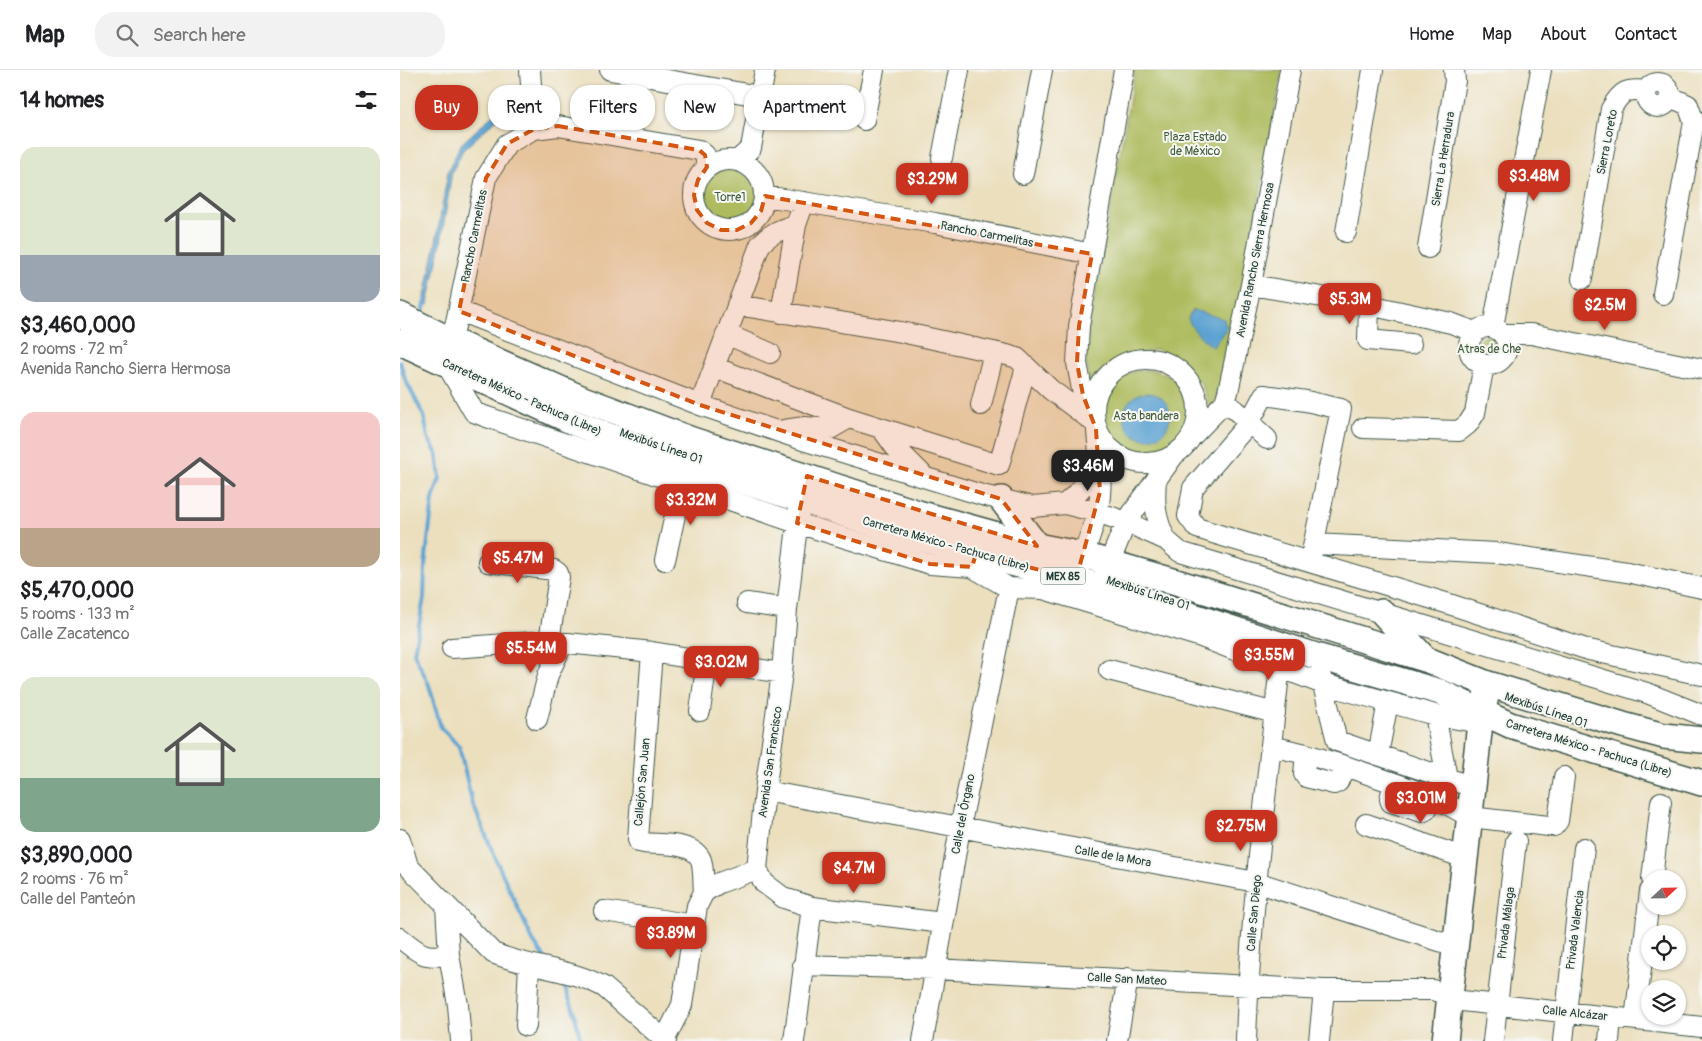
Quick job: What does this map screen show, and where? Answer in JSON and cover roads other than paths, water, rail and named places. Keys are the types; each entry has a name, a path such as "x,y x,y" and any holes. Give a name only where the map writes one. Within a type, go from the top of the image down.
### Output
{"main road":[{"name":"Carretera México - Pachuca (Libre)","path":"400,315 442,348"},
{"name":"Carretera México - Pachuca (Libre)","path":"400,342 442,348 692,440 802,495 974,561 1077,573 1103,580 1202,628 1316,656 1440,692 1485,702 1623,725 1664,736 1702,740"},
{"name":"Carretera México - Pachuca (Libre)","path":"802,495 918,513 1037,546 1077,573"},
{"path":"1001,499 1020,521 1037,546"},
{"name":"Carretera México - Pachuca (Libre)","path":"1103,580 1173,581 1424,659 1485,702 1510,725 1702,783"},
{"path":"1382,612 1424,659"},
{"path":"1445,1041 1473,787 1485,702"}],"street":[{"path":"530,70 531,85"},
{"path":"610,70 744,93"},
{"path":"761,85 764,70"},
{"path":"864,120 874,70"},
{"path":"942,158 958,70"},
{"path":"1023,174 1042,70"},
{"path":"1124,70 1079,326 1077,363 1083,395 1095,423 1109,448 1129,460 1152,463 1174,455"},
{"name":"Avenida Rancho Sierra Hermosa","path":"1225,402 1251,285 1290,70"},
{"path":"1346,232 1373,70"},
{"name":"Sierra La Herradura","path":"1428,248 1455,81 1454,70"},
{"path":"1490,331 1541,70"},
{"name":"Sierra Loreto","path":"1582,279 1611,109 1619,96 1632,89 1660,85 1688,105 1694,122 1663,294"},
{"name":"Rancho Carmelitas","path":"560,126 699,150 705,155 708,167"},
{"name":"Rancho Carmelitas","path":"442,348 459,311 486,178 507,144 532,130"},
{"path":"737,161 751,148 754,130"},
{"path":"722,161 737,161 752,168 761,180 765,196 761,211 751,223 737,230 721,230 707,223 697,210 694,195 698,180 708,167 722,161"},
{"name":"Rancho Carmelitas","path":"765,196 935,224 1092,254"},
{"path":"781,313 796,225 804,202"},
{"path":"700,405 760,245 776,231 796,225"},
{"path":"1251,285 1369,305 1490,331 1531,334 1702,369"},
{"path":"737,305 902,332 1017,358 1051,390 1095,423"},
{"path":"1369,305 1368,340 1411,344"},
{"path":"459,311 700,405 776,431 926,478 1001,499 1033,507 1065,504 1097,512 1126,522 1166,540 1180,552 1647,693 1702,714"},
{"name":"Mexibús Línea 01","path":"400,325 579,407 802,495"},
{"path":"1490,331 1508,342 1507,352 1502,360 1484,365 1476,361 1471,355 1470,339 1490,331"},
{"path":"726,334 770,353"},
{"name":"Mexibús Línea 01","path":"400,336 582,419 802,495 937,528 965,530 1077,573 1406,661 1506,714 1651,758 1702,771"},
{"path":"442,348 474,412 682,484 802,495"},
{"path":"982,405 994,352"},
{"path":"974,561 1009,588 1043,589 1077,573 1097,512 1100,492 1095,396 1105,378 1120,365 1139,359 1159,360 1176,368 1189,382 1196,399 1197,418 1192,436"},
{"path":"1364,428 1459,431 1468,424 1475,413 1484,365"},
{"path":"714,367 849,418 1000,465 1026,367"},
{"path":"1312,553 1341,409 1306,401 1264,395 1249,423 1193,488 1188,516 1197,528 1277,553 1312,553 1498,553 1627,572 1702,588"},
{"path":"1103,580 1126,522 1156,477 1174,455 1225,402 1266,440"},
{"path":"776,431 804,427 830,429 849,418"},
{"path":"882,429 895,447 926,478"},
{"path":"1065,504 1080,492 1090,479 1099,455"},
{"path":"1156,477 1154,504 1158,525 1166,540"},
{"path":"665,560 682,484"},
{"name":"Avenida San Francisco","path":"757,869 802,495"},
{"path":"1270,579 1277,553"},
{"path":"1312,553 1446,603 1577,646 1611,656 1702,675"},
{"path":"488,562 558,572 556,642 537,719"},
{"name":"Calle del Órgano","path":"923,1041 960,828 1009,588"},
{"path":"747,603 787,609"},
{"path":"1202,628 1280,666 1323,684 1435,715 1485,702"},
{"path":"452,648 556,642 652,652 782,673"},
{"name":"Callejón San Juan","path":"652,652 638,839 639,842 644,843 688,847 696,852 701,862 704,892"},
{"path":"1316,656 1337,741 1473,787"},
{"path":"700,711 707,661"},
{"path":"1643,663 1647,693"},
{"name":"Calle San Diego","path":"1246,1041 1256,882 1280,666"},
{"path":"1109,670 1275,713"},
{"path":"1378,755 1388,702"},
{"name":"Mexibús Línea 01","path":"1485,702 1591,726 1653,744 1702,749"},
{"path":"1435,715 1448,778"},
{"path":"1271,746 1306,754 1304,774 1306,777 1334,784 1338,782 1344,766 1394,784 1391,802 1422,812 1426,810 1434,797 1470,817 1554,826 1558,821 1564,776"},
{"name":"Calle de la Mora","path":"765,791 1256,882 1455,946"},
{"path":"1653,870 1661,802"},
{"path":"1366,824 1465,858"},
{"path":"400,839 404,862 493,953 507,959 592,980 604,987 665,1041 682,1005 697,906 704,892 719,884 757,869 764,883 784,898 812,907 943,923"},
{"name":"Privada Málaga","path":"1493,1041 1516,841"},
{"name":"Privada Valencia","path":"1562,1041 1584,848"},
{"path":"446,906 449,954 458,1006 461,1041"},
{"path":"794,1041 812,907"},
{"path":"604,911 694,924"},
{"path":"1635,1020 1647,915"},
{"path":"400,938 422,954 432,957 449,954"},
{"path":"526,1026 535,965"},
{"name":"Calle San Mateo","path":"803,965 1128,978 1324,990 1433,990 1449,996"},
{"path":"1117,1041 1128,978"},
{"path":"1319,1041 1324,990"},
{"name":"Calle Alcázar","path":"1449,996 1462,1001 1635,1020 1692,1032"},
{"path":"1609,1041 1611,1017"}],"water":[{"path":"488,119 488,127 463,150 452,172 441,242 428,305 423,305 448,171 460,145"},
{"path":"1193,310 1224,319 1225,325 1228,326 1213,347 1192,327 1188,318"},
{"path":"1147,393 1160,397 1166,403 1170,416 1166,429 1160,435 1147,439 1134,435 1128,429 1124,416 1128,403 1134,397"}],"waterway":[{"path":"423,312 426,300"},
{"path":"400,362 405,379 424,416 428,438 437,454 440,478 433,499 425,565 424,598 414,653 429,685 441,728 459,746 472,802 497,862 533,941 546,960"},
{"path":"561,979 573,1008 581,1041"}],"park label":[{"name":"Plaza Estado de México","path":"1195,144"},
{"name":"Torre1","path":"730,197"},
{"name":"Atras de Che","path":"1489,349"},
{"name":"Asta bandera","path":"1146,416"}]}
